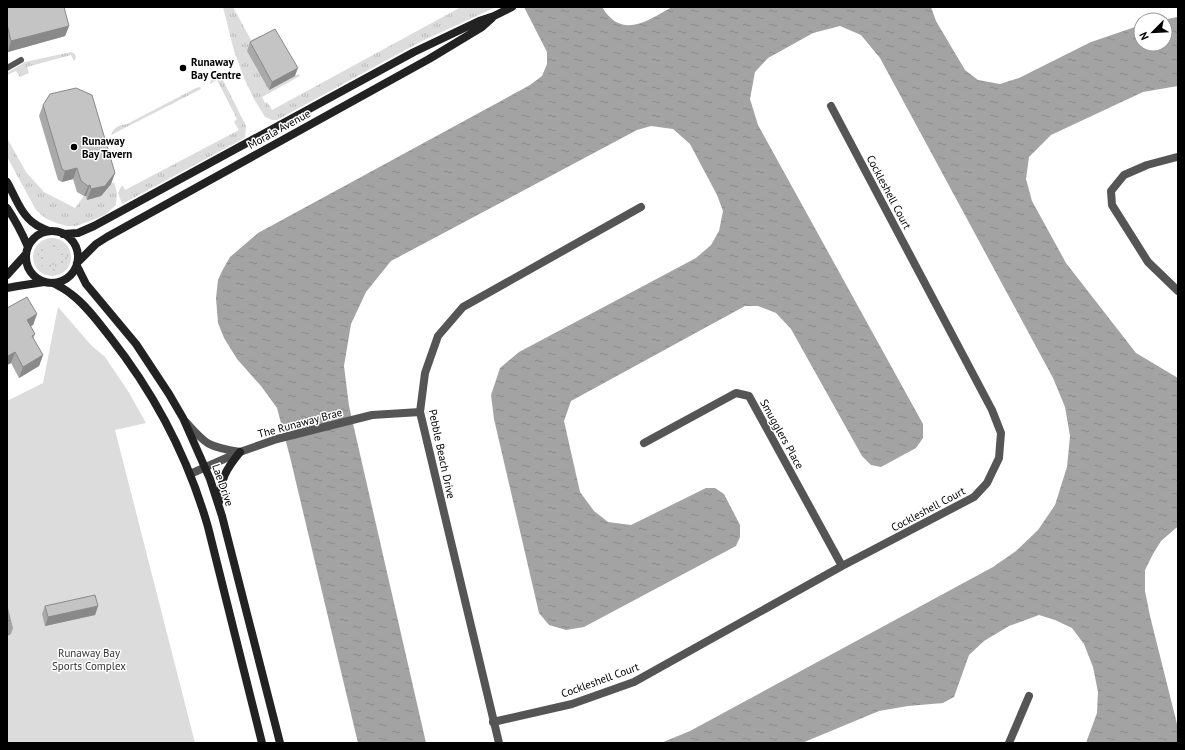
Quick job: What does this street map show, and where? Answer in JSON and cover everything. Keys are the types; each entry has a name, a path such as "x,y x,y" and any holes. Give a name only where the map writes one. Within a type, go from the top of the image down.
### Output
{"main road":[{"name":"Morala Avenue","path":"64,234 78,233 94,226 414,52 512,7"},
{"name":"Morala Avenue","path":"77,264 96,244 107,237 429,60 482,27 494,16"},
{"path":"7,182 27,218 37,226 68,236 78,253 77,264 74,271 63,281 7,288"},
{"path":"7,208 16,221 27,251"},
{"path":"49,231 36,236 31,241 27,251 26,262 28,268 38,279 72,295 83,305 108,335 132,366 165,420 190,474 199,496 208,527 262,743"},
{"path":"7,275 27,251"},
{"name":"Lae Drive","path":"77,264 86,284 146,358 169,394 183,418 205,467 219,506 280,743"},
{"path":"219,506 221,482 224,474 240,452"}],"street":[{"name":"Cockleshell Court","path":"493,722 572,704 634,682 842,566 974,497 987,483 999,458 1001,433 992,410 831,106"},
{"path":"1177,157 1147,165 1124,175 1111,191 1112,205 1148,262 1178,291"},
{"name":"Pebble Beach Drive","path":"498,743 420,412 425,373 438,336 463,307 641,207"},
{"name":"Smugglers Place","path":"644,442 736,393 749,396 842,566"},
{"name":"The Runaway Brae","path":"190,474 240,452 277,439 372,415 420,412"},
{"path":"183,418 198,436 209,445 220,449 240,452"},
{"path":"1009,743 1029,696"}],"lane":[{"path":"7,68 21,60"}],"green space":[{"path":"223,7 233,7 251,40 260,36 263,42 268,90 299,74 300,76 262,97 265,103 267,102 272,110 461,7 496,7 420,42 277,120 272,120 265,117 244,78 234,51"},
{"path":"71,52 75,54 76,58 74,61 71,55 27,67 29,73 20,77 16,71 7,75 7,73 25,62"},
{"path":"219,76 222,78 246,126 245,137 122,204 118,193 121,187 123,186 125,190 239,130 234,122 237,119 217,80 210,84 211,79"},
{"path":"200,87 201,89 111,135 113,130 117,127 127,124"},
{"path":"7,138 26,172 44,192 75,208 84,196 86,196 88,200 114,182 117,193 116,205 106,214 76,226 67,226 45,218 36,210 7,157"},
{"path":"52,238 62,241 68,247 71,257 68,267 62,273 52,276 42,273 36,267 33,257 36,247 42,241"},
{"path":"55,242 64,248 59,250 50,248 48,243"},
{"path":"43,245 46,250 44,259 39,261 38,254"},
{"path":"66,252 67,259 61,268 59,263 61,254"},
{"path":"46,263 55,265 57,270 48,270 41,265"},
{"name":"Runaway Bay Sports Complex","path":"58,307 91,345 105,357 128,391 146,423 115,430 195,743 7,743 7,401 43,383"}],"water":[{"path":"524,7 602,7 610,17 618,23 635,25 653,18 672,7 931,7 936,21 965,70 978,80 1000,84 1019,78 1091,42 1133,28 1133,52 1173,52 1173,18 1178,17 1178,86 1143,92 1051,135 1029,157 1026,179 1032,201 1066,263 1136,353 1178,378 1178,527 1161,541 1153,554 1145,570 1145,591 1178,728 1178,743 1086,743 1097,713 1098,692 1093,667 1084,644 1072,628 1055,620 1039,615 1009,626 984,641 969,655 954,697 943,703 908,706 879,711 802,743 661,743 690,731 993,567 1016,551 1038,530 1055,505 1067,467 1070,436 1065,407 1053,378 880,58 861,35 840,26 813,33 768,58 755,72 750,99 758,125 923,424 923,438 916,448 881,467 871,465 862,456 791,329 776,313 758,306 745,306 571,401 564,421 580,492 594,511 608,522 631,525 706,488 715,488 724,494 740,525 740,537 736,546 584,627 566,630 549,625 539,613 494,419 491,395 500,368 519,352 696,258 711,245 719,231 723,211 717,195 690,144 673,129 651,126 637,130 391,261 366,292 351,324 344,366 349,406 426,743 358,743 277,408 261,386 237,359 224,338 218,323 216,298 218,280 230,257 258,233 530,85 542,76 547,64 547,52"},
{"path":"7,604 13,628 11,634 7,636"}],"building":[{"path":"7,7 64,7 69,26 11,41 7,24"},
{"path":"275,29 298,68 272,82 250,42"},
{"path":"76,88 92,95 115,173 105,186 91,189 90,185 88,186 81,181 77,168 65,171 62,169 43,105 50,94"},
{"path":"27,297 37,314 27,320 35,334 32,336 43,355 23,367 15,352 8,356 7,354 7,308"},
{"path":"95,595 98,606 48,617 45,606"}],"place":[{"name":"Runaway Bay Centre","path":"183,68"},
{"name":"Runaway Bay Tavern","path":"74,147"}]}
